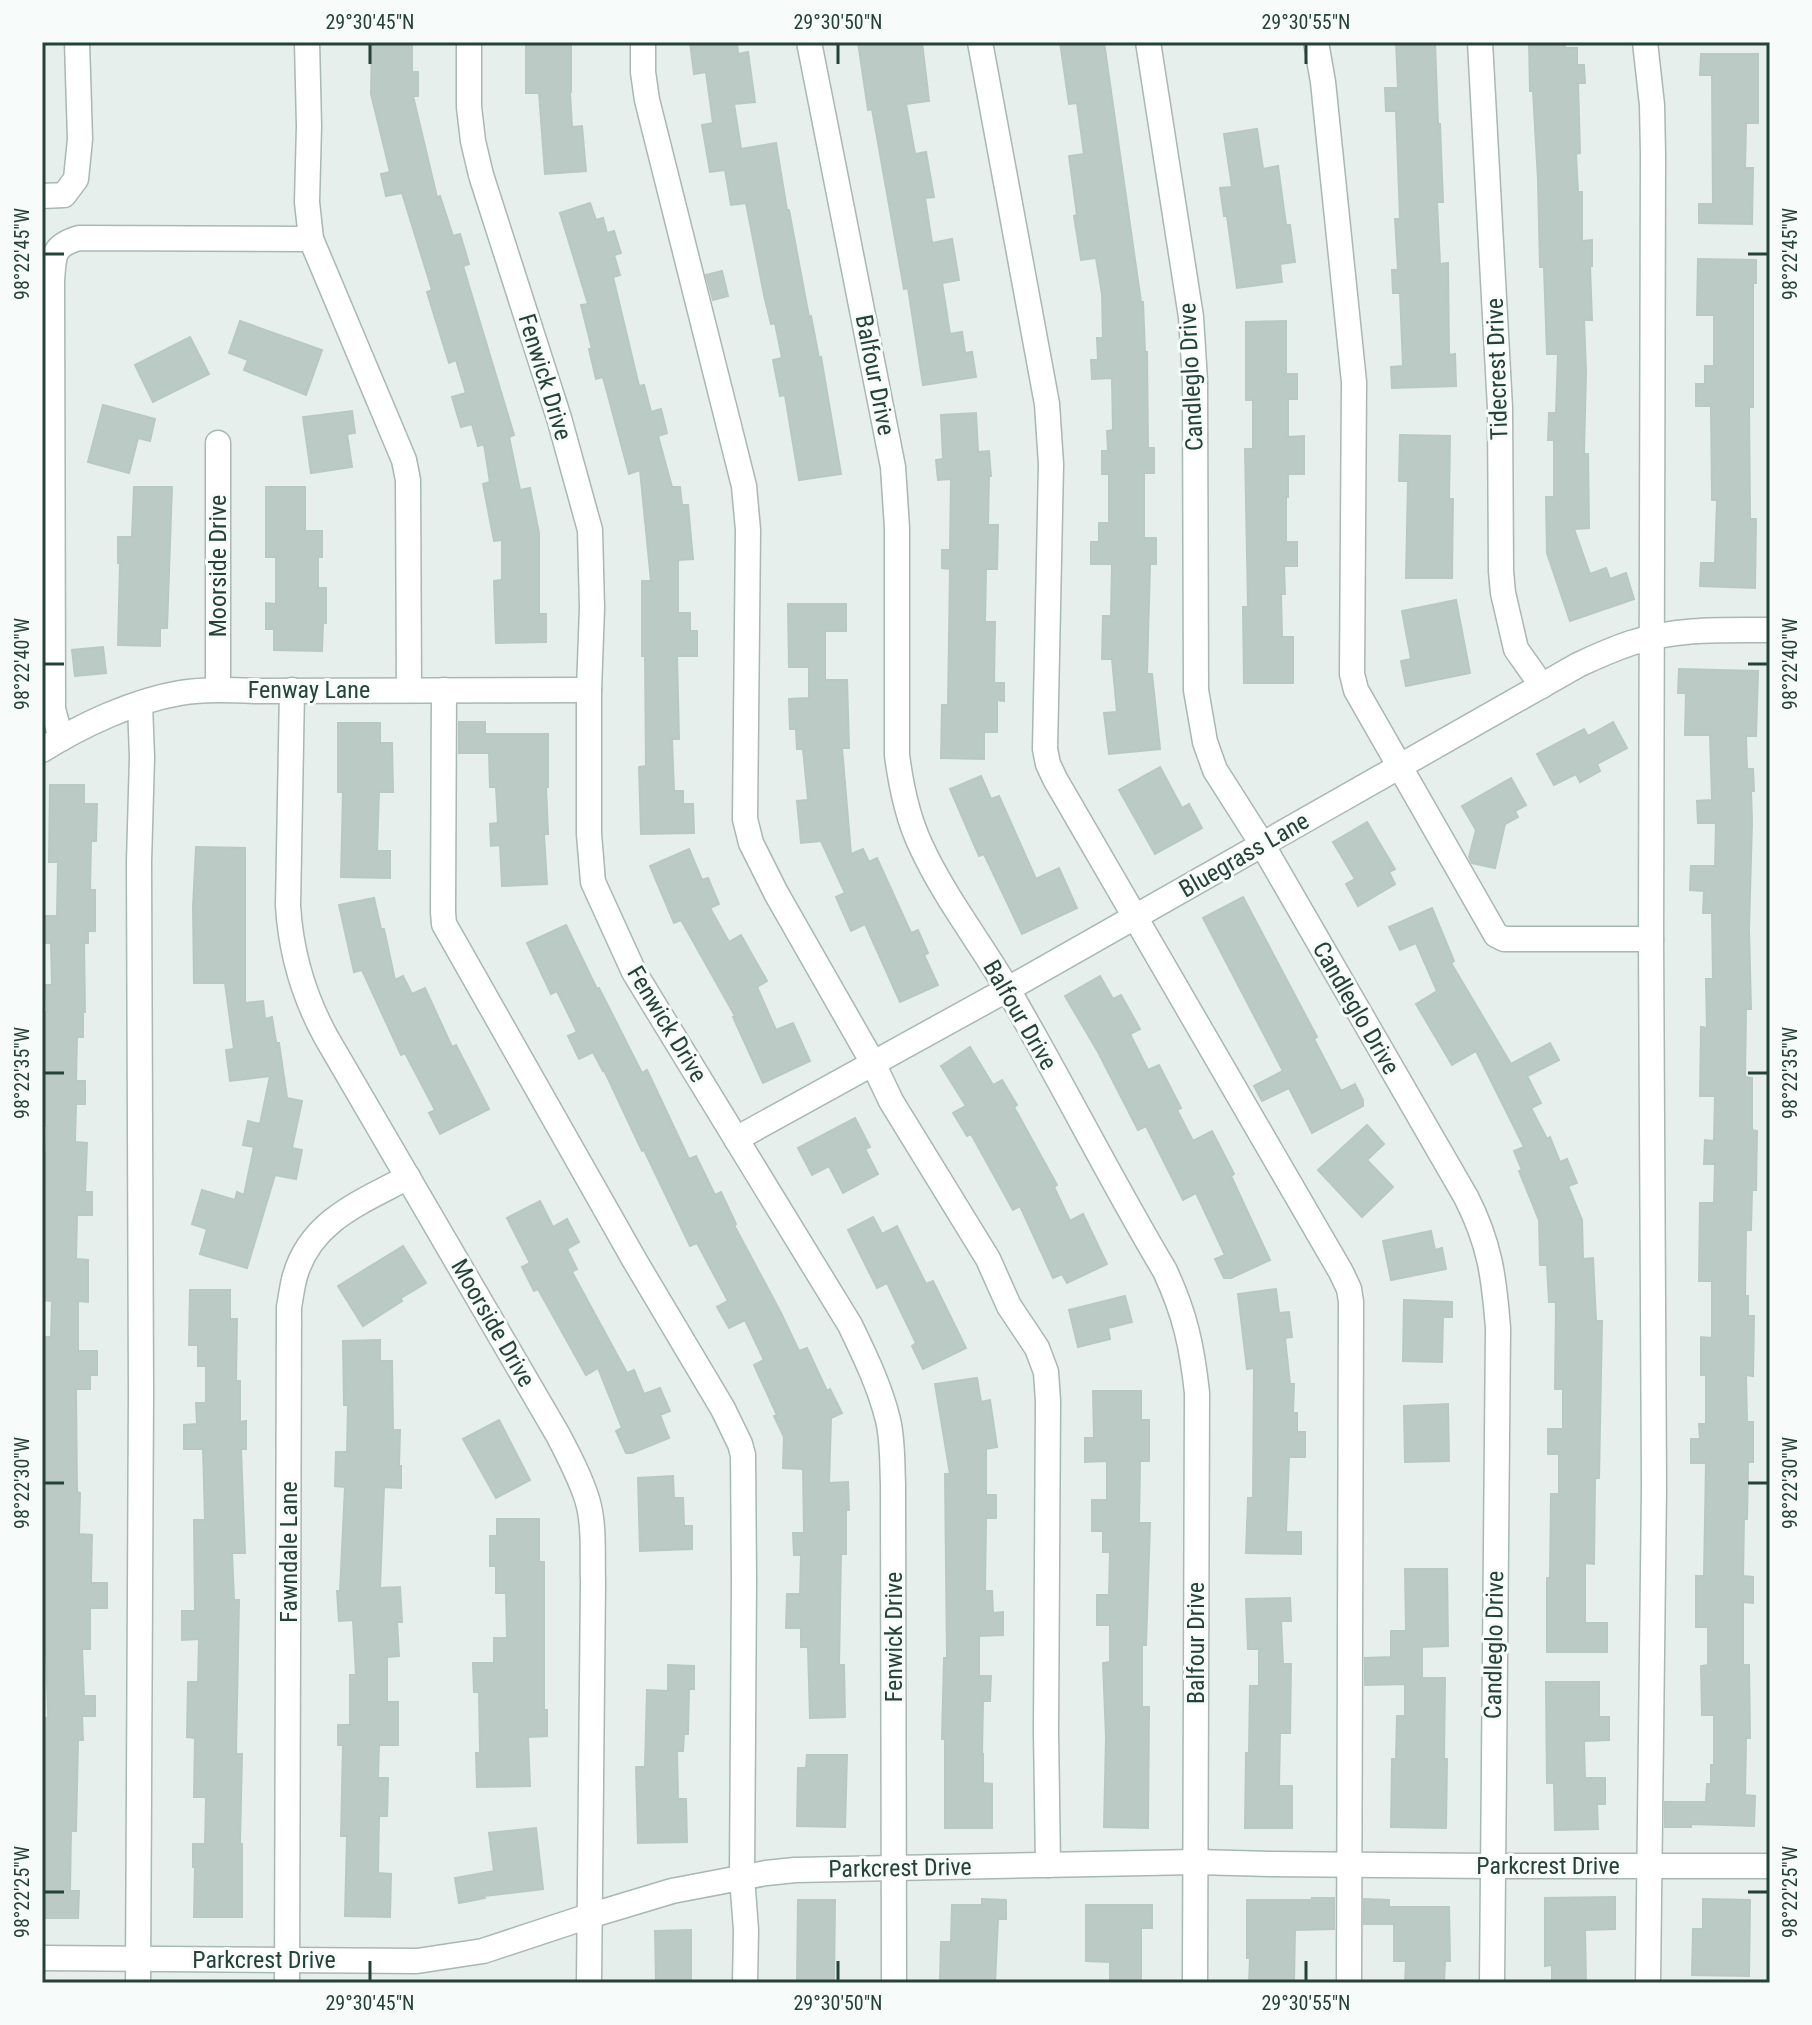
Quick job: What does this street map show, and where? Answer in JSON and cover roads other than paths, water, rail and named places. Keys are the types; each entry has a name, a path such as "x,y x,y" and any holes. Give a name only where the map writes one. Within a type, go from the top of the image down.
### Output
{"street":[{"path":"42,196 64,195 76,179 80,139 77,42"},
{"path":"307,42 307,202 311,239 404,460 408,480 409,690"},
{"name":"Fenwick Drive","path":"469,42 469,107 481,175 559,418 590,530 589,834 593,882 634,972 850,1325 869,1363 888,1421 893,1484 894,1983"},
{"path":"643,42 647,100 744,486 748,530 745,819 751,843 891,1101 988,1259 1009,1306 1037,1348 1046,1372 1048,1865"},
{"name":"Balfour Drive","path":"809,42 893,467 897,528 897,755 902,793 919,842 938,879 1008,989 1165,1271 1182,1312 1193,1354 1197,1393 1195,1983"},
{"path":"980,42 1047,404 1051,464 1045,749 1048,764 1349,1289 1349,1983"},
{"name":"Candleglo Drive","path":"1148,42 1191,317 1195,381 1196,690 1205,742 1215,770 1262,844 1466,1197 1485,1239 1491,1261 1498,1328 1492,1983"},
{"path":"1316,42 1354,382 1352,674 1356,690 1496,935 1504,939 1651,939"},
{"name":"Tidecrest Drive","path":"1480,42 1500,408 1503,593 1516,649 1542,686"},
{"path":"1645,42 1652,105 1653,155 1651,939 1654,1488 1648,1983"},
{"path":"51,745 54,256 51,245 79,238 311,239"},
{"name":"Moorside Drive","path":"218,443 218,689"},
{"name":"Bluegrass Lane","path":"736,1139 1604,653 1632,642 1689,631 1770,630"},
{"name":"Fenway Lane","path":"51,745 122,710 181,693 218,689 589,690"},
{"name":"Moorside Drive","path":"292,690 288,906 290,934 302,987 313,1013 558,1435 588,1501 593,1582 589,1983"},
{"path":"444,690 444,924 635,1261 723,1409 743,1455 742,1877 746,1930 745,1983"},
{"path":"138,1971 140,704"},
{"name":"Fawndale Lane","path":"288,1971 289,1307 295,1275 306,1251 332,1220 365,1198 408,1177"},
{"name":"Parkcrest Drive","path":"42,1958 138,1971 288,1971 417,1961 483,1951 672,1891 795,1870 1196,1862 1770,1866"}]}
